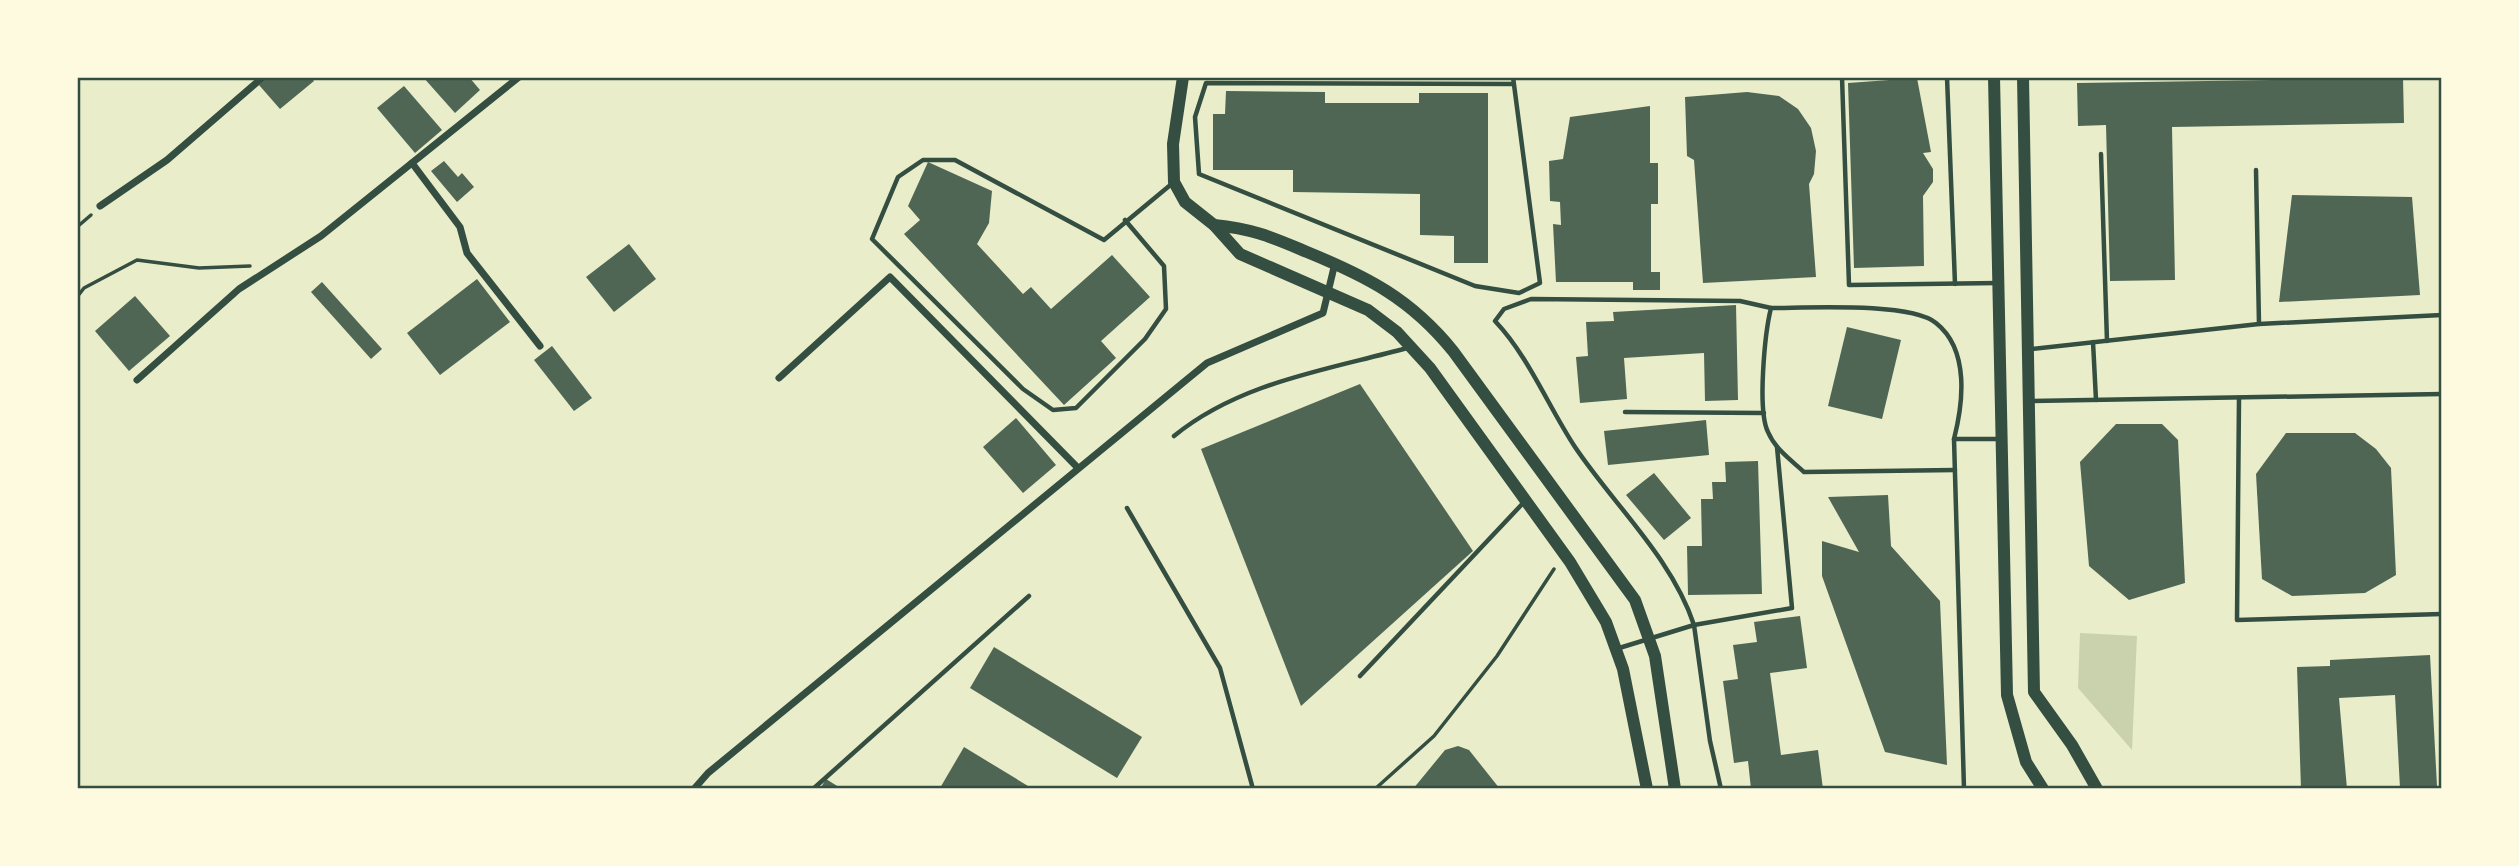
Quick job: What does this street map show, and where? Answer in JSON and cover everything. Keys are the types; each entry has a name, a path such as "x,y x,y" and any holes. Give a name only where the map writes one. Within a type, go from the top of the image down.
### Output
{"street":[{"path":"100,206 167,160 263,77"},
{"path":"137,380 239,289 321,236 519,77"},
{"path":"1184,77 1173,144 1174,182 1185,202 1214,225 1240,254 1368,310 1413,347 1593,596 1616,649 1636,726 1647,789"},
{"path":"1994,77 2007,695 2026,762 2043,789"},
{"path":"2023,77 2034,692 2072,745 2097,789"},
{"path":"412,163 460,227 467,253 540,346"},
{"path":"1214,225 1250,228 1335,263 1383,286 1434,327 1635,600 1651,639 1675,789"},
{"path":"694,789 708,773 1207,363 1323,313 1335,263"},
{"path":"779,378 890,277 1078,468"}],"lane":[{"path":"1513,77 1514,84 1540,283 1519,293 1475,286 1199,174 1195,117 1206,80 1514,84"},
{"path":"1842,77 1849,285 1998,283"},
{"path":"1947,77 1955,284"},
{"path":"2101,154 2107,341"},
{"path":"1125,220 1164,266 1166,309 1145,339 1076,408 1054,410 1023,389 872,239 898,177 923,160 955,160 1104,240 1125,220 1174,182"},
{"path":"2256,170 2259,324"},
{"path":"1721,789 1710,741 1694,625 1665,568 1591,471 1549,406 1536,377 1495,321 1504,309 1531,299 1740,301 1771,308 1917,314 1937,323 1948,338 1960,368 1962,396 1954,439 1964,789"},
{"path":"1771,308 1765,341 1764,413 1767,431 1777,447 1804,472 1955,470"},
{"path":"2027,350 2259,324 2442,315"},
{"path":"2093,342 2096,400"},
{"path":"1174,436 1193,420 1233,397 1413,347"},
{"path":"2028,401 2442,394"},
{"path":"2239,398 2236,620 2442,614"},
{"path":"1625,412 1764,413"},
{"path":"1954,439 2002,439"},
{"path":"1616,649 1694,625 1792,608 1777,447"},
{"path":"1360,676 1525,501"},
{"path":"1127,508 1220,668 1253,789"},
{"path":"813,789 1029,596"}],"path":[{"path":"77,297 84,288 137,260 199,268 276,264"},
{"path":"1375,789 1434,736 1497,656 1565,554"}],"green space":[{"path":"2080,633 2137,636 2132,750 2078,688"}],"building":[{"path":"268,77 311,77 314,81 280,109 259,85"},
{"path":"423,77 469,77 480,90 455,113"},
{"path":"1917,78 1931,152 1923,153 1933,169 1933,182 1923,196 1924,266 1854,268 1848,83"},
{"path":"2403,78 2404,123 2172,127 2175,280 2110,281 2106,125 2078,126 2077,83"},
{"path":"404,86 442,130 415,153 377,108"},
{"path":"1226,91 1325,92 1325,103 1419,103 1419,93 1488,93 1488,263 1454,263 1454,236 1420,235 1420,194 1293,192 1293,170 1213,170 1213,114 1225,114"},
{"path":"1747,92 1779,96 1798,109 1811,128 1816,151 1814,174 1809,184 1816,277 1703,283 1694,160 1687,156 1685,97"},
{"path":"1650,106 1650,163 1658,163 1658,204 1651,204 1651,272 1660,272 1660,290 1633,290 1633,282 1556,282 1553,224 1561,225 1560,202 1550,201 1549,161 1563,159 1570,117"},
{"path":"2442,116 2442,137 2440,137 2439,119"},
{"path":"444,161 458,177 462,173 474,187 457,202 431,171"},
{"path":"928,162 992,191 989,223 977,244 1023,294 1031,287 1051,309 1112,255 1150,297 1101,341 1116,358 1064,405 904,234 920,220 908,206"},
{"path":"2292,195 2412,197 2420,295 2279,302"},
{"path":"629,244 656,279 614,312 586,277"},
{"path":"477,279 510,322 440,375 407,333"},
{"path":"322,282 382,349 371,359 311,292"},
{"path":"135,296 170,336 129,371 95,331"},
{"path":"1736,305 1738,400 1705,401 1704,353 1624,358 1627,399 1580,403 1576,357 1588,356 1586,322 1614,321 1613,312"},
{"path":"1847,327 1901,340 1882,419 1828,406"},
{"path":"552,346 592,398 574,411 534,360"},
{"path":"1360,384 1473,551 1301,706 1201,449"},
{"path":"1016,418 1056,465 1023,493 983,447"},
{"path":"1706,420 1709,455 1608,465 1604,431"},
{"path":"2116,424 2162,424 2178,440 2185,583 2129,600 2089,566 2080,462"},
{"path":"2286,433 2355,433 2376,449 2391,468 2396,575 2365,593 2292,596 2262,579 2256,474"},
{"path":"1758,461 1762,594 1688,595 1687,546 1702,546 1701,499 1713,499 1712,482 1726,482 1725,462"},
{"path":"1654,473 1691,518 1664,540 1626,495"},
{"path":"1888,495 1891,546 1940,601 1947,765 1885,752 1822,576 1822,541 1859,552 1828,497"},
{"path":"1800,616 1807,668 1770,673 1781,755 1818,750 1823,789 1751,789 1748,761 1734,763 1723,681 1738,679 1733,645 1757,642 1754,622"},
{"path":"994,647 1142,737 1117,778 970,688"},
{"path":"2430,655 2437,786 2400,788 2395,695 2339,698 2347,789 2301,789 2297,667 2330,666 2330,660"},
{"path":"1458,746 1469,750 1500,789 1413,789 1445,750"},
{"path":"964,747 1033,789 940,788"},
{"path":"826,779 842,789 820,789"}]}
